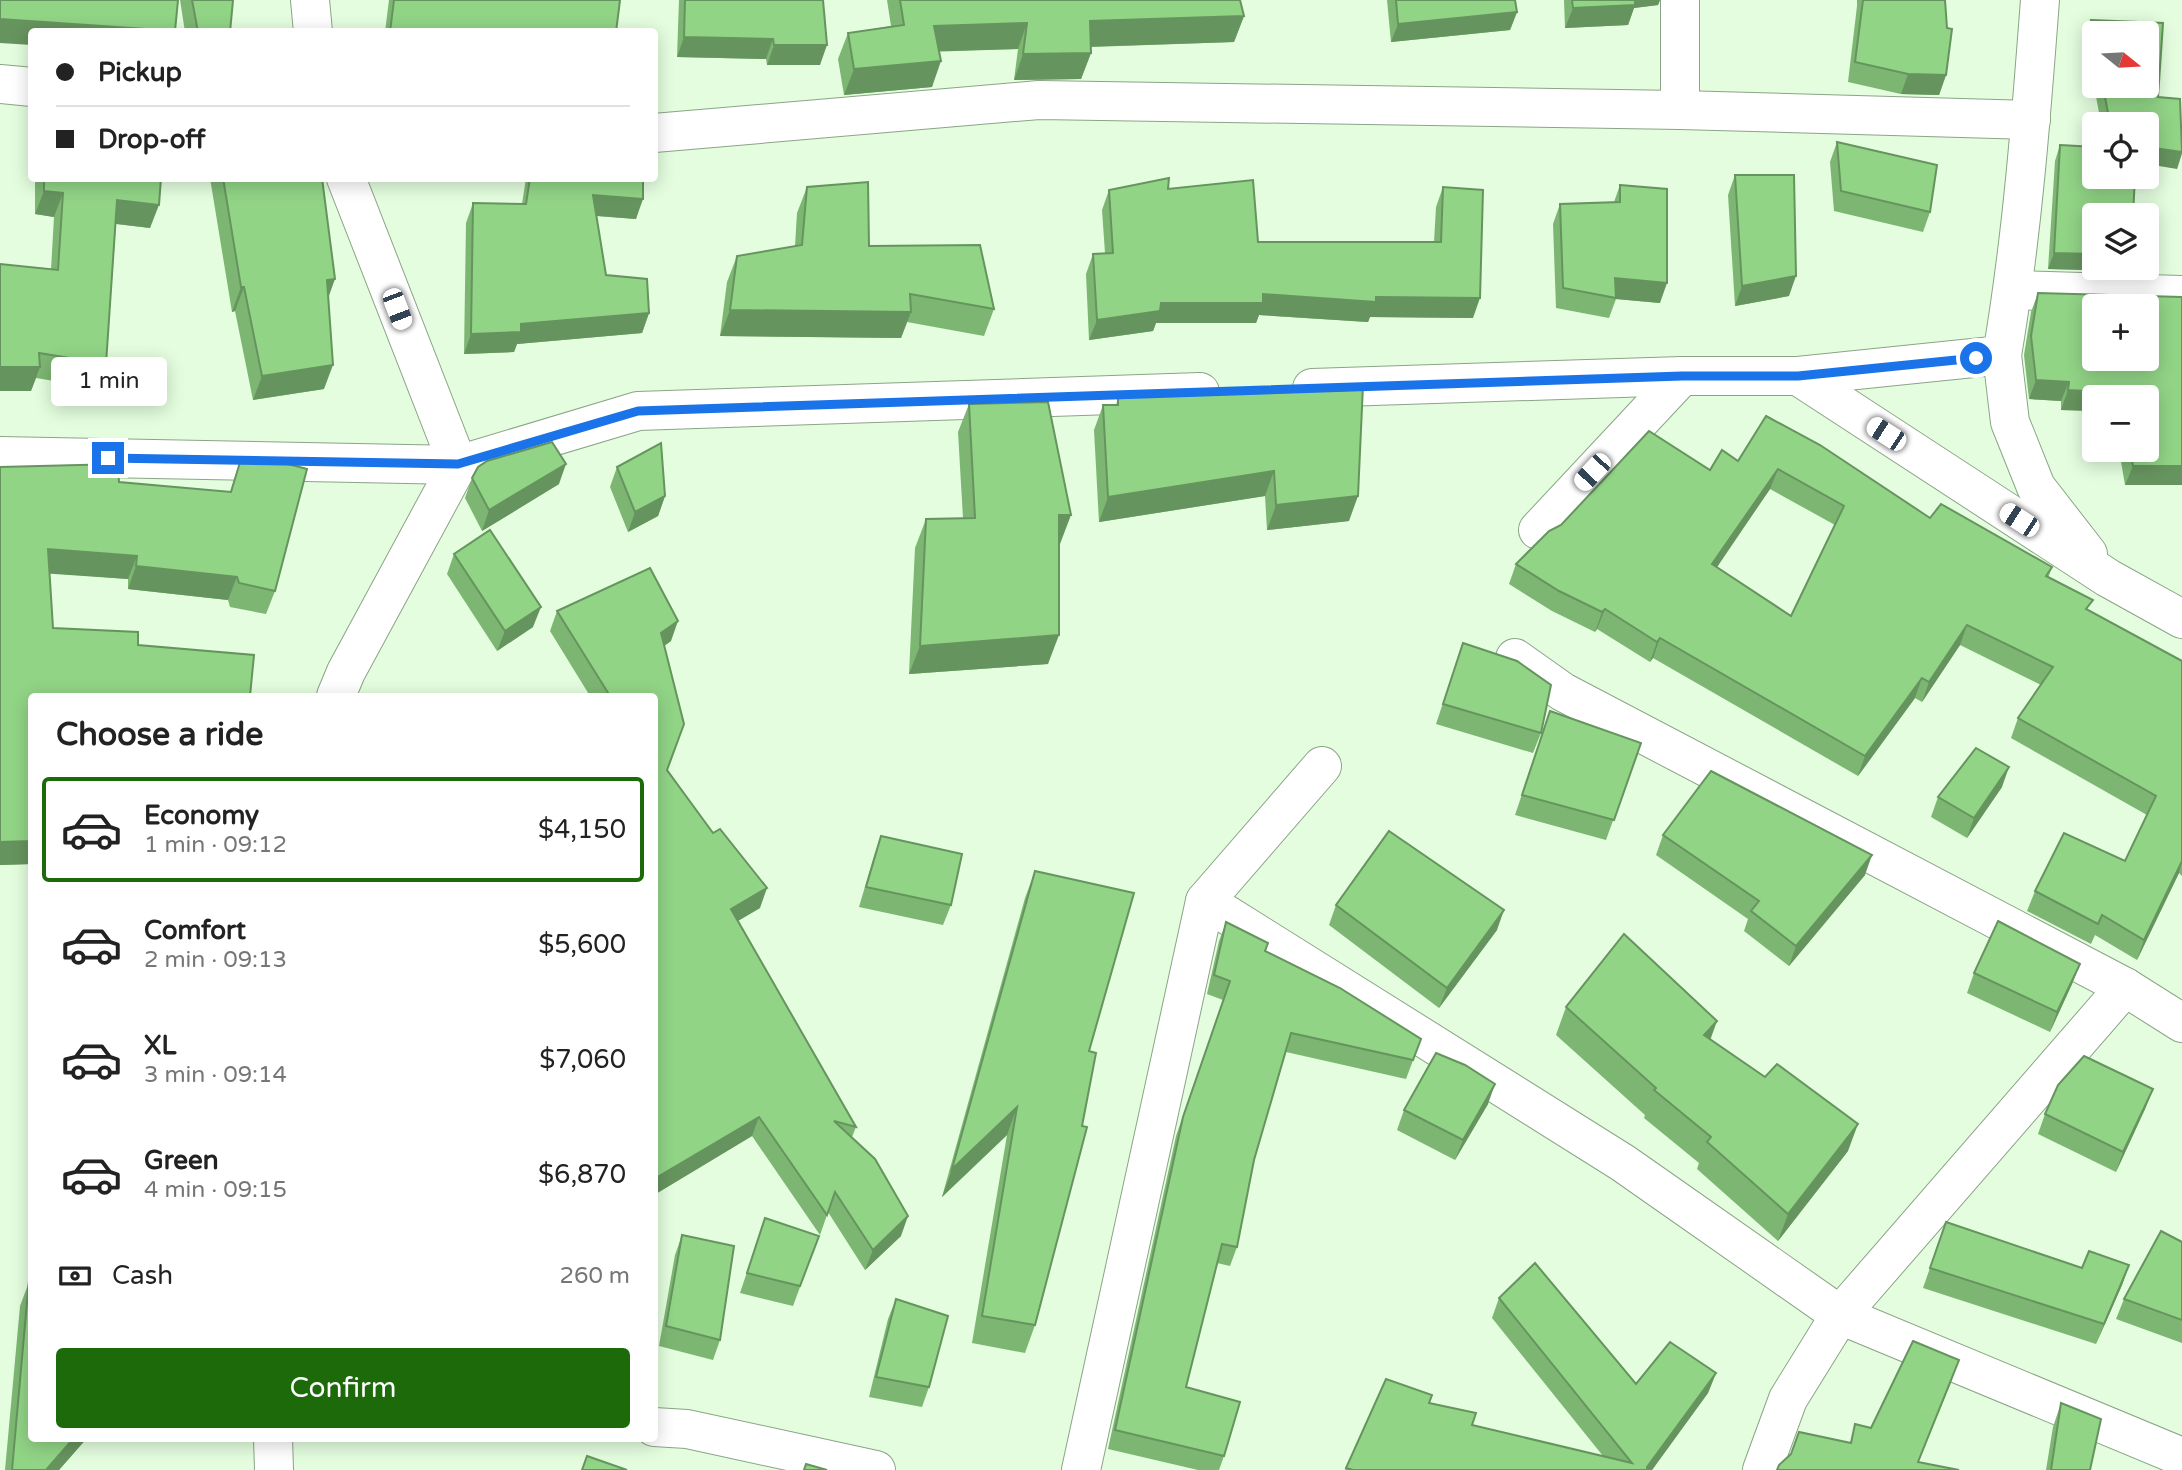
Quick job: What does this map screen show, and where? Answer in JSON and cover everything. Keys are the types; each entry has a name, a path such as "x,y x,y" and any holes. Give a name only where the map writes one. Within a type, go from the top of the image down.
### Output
{"street":[{"path":"310,0 313,28"},
{"path":"1680,0 1680,110"},
{"path":"2040,0 2031,120 2013,290 2002,355 2011,422 2036,486 2108,578"},
{"path":"0,84 28,87"},
{"path":"658,133 1039,100 1680,110 2031,120"},
{"path":"337,693 458,464 348,182"},
{"path":"2013,290 2182,295"},
{"path":"1278,389 1682,376 1798,376 2002,355"},
{"path":"1538,530 1682,376"},
{"path":"1798,376 2108,578 2182,620"},
{"path":"0,456 458,464 638,411 1237,391"},
{"path":"1515,658 1563,692 2124,987 2182,1023"},
{"path":"1081,1470 1205,901 1322,766"},
{"path":"1205,901 1623,1163 1840,1315 2182,1457"},
{"path":"1762,1470 1788,1399 1840,1315 2124,987"},
{"path":"658,1427 687,1429 876,1470"},
{"path":"272,1442 274,1470"}],"building":[{"path":"0,0 178,0 175,28 131,28 0,19"},
{"path":"192,0 233,0 230,28 197,28"},
{"path":"394,0 620,0 616,28 390,28"},
{"path":"685,0 823,0 827,45 774,45 773,39 684,37"},
{"path":"900,0 1240,0 1244,16 1090,21 1091,53 1023,54 1027,23 934,26 941,61 854,69 848,33 904,25"},
{"path":"1396,0 1515,0 1517,12 1398,24"},
{"path":"1572,0 1635,0 1635,5 1573,8"},
{"path":"1863,0 1945,0 1947,28 1952,29 1946,75 1908,74 1855,62"},
{"path":"2160,23 2163,23 2160,67"},
{"path":"2105,98 2180,99 2182,152 2159,149 2159,112 2108,112"},
{"path":"1837,142 1937,165 1930,212 1841,191"},
{"path":"2060,145 2082,146 2082,189 2134,189 2134,203 2082,203 2082,254 2054,253"},
{"path":"1735,175 1794,175 1796,276 1742,286"},
{"path":"1169,178 1168,189 1253,180 1258,242 1441,242 1443,187 1483,190 1480,298 1376,297 1376,302 1263,294 1263,303 1161,303 1160,311 1097,320 1093,254 1113,253 1109,190"},
{"path":"44,182 161,182 159,205 117,200 106,364 39,353 40,367 0,367 0,264 58,270 63,193 44,191"},
{"path":"224,182 323,182 335,279 327,280 333,365 262,376 244,287 241,287"},
{"path":"529,182 643,182 643,199 593,195 606,275 647,279 649,313 521,324 521,332 471,334 473,203 526,204"},
{"path":"868,182 869,246 980,245 994,309 910,294 911,312 730,310 737,256 802,245 807,187"},
{"path":"1620,185 1667,189 1667,283 1615,278 1616,298 1563,288 1560,204 1620,202"},
{"path":"2038,293 2082,294 2082,371 2159,371 2159,296 2182,297 2182,466 2133,466 2132,462 2159,462 2159,385 2082,385 2082,391 2068,390 2069,382 2036,380 2031,336"},
{"path":"1363,385 1358,496 1276,505 1274,471 1108,497 1103,405 1118,405 1118,398 1177,390"},
{"path":"1048,402 1071,515 1059,515 1059,635 920,646 926,519 975,518 969,404"},
{"path":"1766,416 1820,445 1930,518 1941,504 2052,567 2046,576 2093,600 2086,609 2182,661 2182,861 2144,940 2102,915 2098,924 2035,891 2064,833 2125,861 2156,796 2018,718 2053,667 1967,625 1929,682 1922,678 1865,756 1660,638 1657,642 1605,609 1602,612 1559,591 1516,564 1549,531 1561,525 1649,431 1710,470 1722,450 1738,461","holes":["1778,469 1844,506 1791,616 1712,564"]},
{"path":"552,442 566,464 489,510 472,478 478,467 487,461"},
{"path":"661,443 665,496 635,512 617,467"},
{"path":"241,459 273,460 307,469 275,591 239,583 237,577 136,566 137,556 48,549 53,628 138,632 138,645 254,655 250,693 28,693 28,841 0,842 0,467 118,464 119,482 231,492"},
{"path":"490,530 541,607 505,631 454,554"},
{"path":"650,568 678,621 661,633 684,724 667,770 713,833 720,829 767,888 731,909 856,1127 834,1121 875,1159 908,1216 873,1250 835,1192 827,1215 759,1117 658,1177 658,693 608,693 557,611"},
{"path":"1463,643 1517,661 1551,685 1541,733 1443,704"},
{"path":"1550,711 1641,743 1614,820 1522,795"},
{"path":"1976,748 2009,767 1974,818 1938,797"},
{"path":"1711,771 1872,855 1796,946 1751,911 1759,901 1663,835"},
{"path":"1389,831 1504,910 1447,988 1336,905"},
{"path":"881,836 962,854 951,905 866,887"},
{"path":"1035,871 1134,893 1089,1051 1096,1053 1082,1126 1087,1127 1035,1325 982,1316 1017,1107 952,1169"},
{"path":"1998,921 2080,964 2057,1012 1974,973"},
{"path":"1226,922 1268,943 1265,951 1340,988 1421,1039 1413,1060 1291,1033 1254,1160 1237,1247 1222,1244 1186,1387 1240,1402 1224,1456 1115,1430 1183,1117 1230,981 1214,975"},
{"path":"1624,934 1717,1021 1704,1035 1765,1077 1777,1064 1858,1124 1788,1214 1707,1142 1711,1137 1654,1090 1656,1088 1566,1007"},
{"path":"1436,1053 1465,1065 1495,1084 1463,1140 1404,1110"},
{"path":"2084,1056 2153,1089 2123,1152 2045,1114 2058,1085"},
{"path":"765,1218 819,1236 800,1286 747,1273"},
{"path":"1946,1222 2082,1268 2089,1251 2129,1265 2104,1324 1930,1268"},
{"path":"2161,1231 2182,1242 2182,1320 2124,1299"},
{"path":"682,1235 734,1246 720,1340 666,1326"},
{"path":"1535,1263 1636,1384 1670,1342 1716,1373 1647,1470 1346,1468 1386,1379 1432,1395 1429,1403 1476,1413 1472,1425 1632,1463 1499,1298"},
{"path":"28,1291 28,1442 70,1442 46,1470 12,1470"},
{"path":"896,1299 948,1316 929,1387 876,1377"},
{"path":"1913,1341 1959,1360 1918,1462 1959,1470 1777,1470 1791,1454 1799,1432 1851,1443 1855,1424 1871,1428"},
{"path":"2061,1403 2101,1419 2090,1470 2051,1470"},
{"path":"587,1456 627,1470 582,1470"},
{"path":"806,1464 827,1470 804,1470"}],"route":[{"path":"108,458 458,464 638,411 1682,376 1798,376 1976,358"}]}
